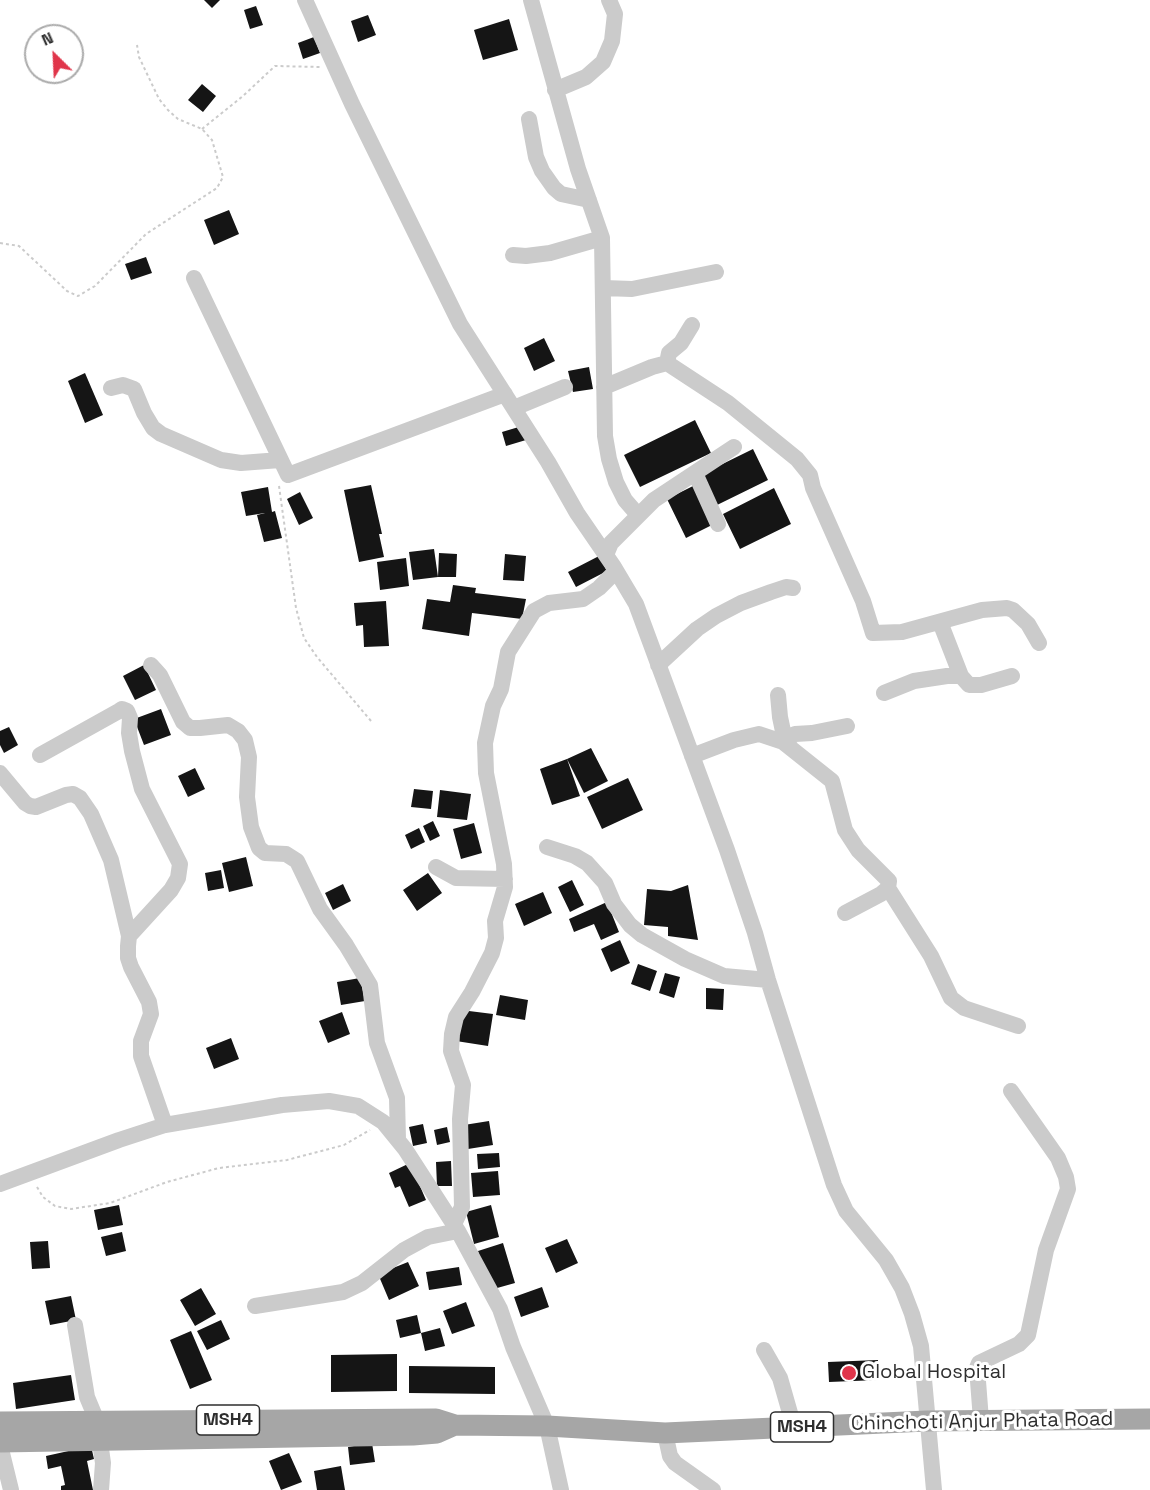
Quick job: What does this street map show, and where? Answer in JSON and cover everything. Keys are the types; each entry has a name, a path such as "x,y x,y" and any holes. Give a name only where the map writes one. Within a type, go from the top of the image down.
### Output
{"main road":[{"name":"Chinchoti Anjur Phata Road","path":"0,1422 98,1431 413,1435 437,1433 454,1425 547,1426 665,1433 927,1421 1150,1419"},
{"name":"Chinchoti Anjur Phata Road","path":"0,1444 98,1431"}],"street":[{"path":"305,0 460,324 636,604 755,933 834,1185 846,1211 886,1260 902,1288 912,1314 921,1346 934,1490"},
{"path":"531,0 578,169 602,238 605,436 609,459 625,500 638,515"},
{"path":"555,90 586,77 603,62 612,41 615,14 609,0"},
{"path":"529,118 536,157 542,171 554,188 561,194 589,200"},
{"path":"513,255 550,253 602,238"},
{"path":"604,288 632,289 716,272"},
{"path":"194,279 284,467"},
{"path":"667,363 669,353 681,343 692,325"},
{"path":"604,387 667,363 728,403 797,459 810,475 813,488 863,601 873,633 902,632 982,610 1008,608 1028,624 1039,643"},
{"path":"111,388 129,386 137,393 149,423 161,434 221,460 284,467 509,401 565,387"},
{"path":"606,555 611,543 654,500 734,447"},
{"path":"695,473 718,524"},
{"path":"456,1228 462,1207 460,1119 463,1085 451,1051 452,1034 456,1017 492,953 496,938 495,921 505,887 504,864 486,773 485,743 493,706 501,689 508,652 534,611 549,603 583,599 600,588 616,571"},
{"path":"658,665 716,616 741,603 786,586 793,588"},
{"path":"940,622 961,676 969,685 981,685 1012,676"},
{"path":"151,665 160,675 183,722 190,728 228,725 238,731 245,740 249,757 247,797 251,827 259,848 265,853 286,854 297,861 320,909 346,945 370,985 377,1043 397,1098 398,1140"},
{"path":"884,693 924,679 961,676"},
{"path":"778,695 784,736 782,741"},
{"path":"40,755 118,711 122,709 127,711 130,718 129,733 132,751 142,789 180,864 178,878 171,890 129,936"},
{"path":"782,741 795,734 848,726"},
{"path":"692,756 734,740 759,734 782,741 832,781 844,830 858,850 889,881 888,888 931,956 951,998 964,1008 1018,1026"},
{"path":"0,772 30,806 36,807 73,794 80,798 91,814 111,860 129,936 128,958 146,992 151,1014 141,1041 141,1056 165,1125"},
{"path":"547,847 575,856 586,863 605,883 614,904 630,925 642,935 685,959 724,976 768,980"},
{"path":"436,867 456,878 505,879"},
{"path":"845,913 888,888"},
{"path":"981,1420 977,1368 979,1362 1019,1344 1028,1335 1046,1250 1068,1189 1058,1158 1011,1091"},
{"path":"0,1184 165,1125 282,1105 329,1101 358,1106 383,1122 398,1140 456,1228 501,1309 513,1347 547,1426 561,1490"},
{"path":"255,1306 343,1292 362,1283 404,1250 428,1237 456,1228"},
{"path":"75,1325 87,1397 98,1431 103,1463 101,1490"},
{"path":"764,1350 780,1378 790,1413 788,1427"},
{"path":"665,1433 670,1456 675,1463 712,1490"},
{"path":"0,1444 10,1490"}],"path":[{"path":"0,243 19,246 67,291 78,296 85,294 146,234 217,188 223,177 212,140 202,129 178,119 159,99 139,57 137,45"},
{"path":"202,129 243,96 275,66 322,67 333,62"},
{"path":"284,467 279,484 296,608 304,638 317,657 371,721"},
{"path":"29,1173 43,1197 55,1206 71,1209 110,1203 167,1182 219,1168 287,1160 344,1145 383,1122"}],"building":[{"path":"204,0 220,0 212,8"},
{"path":"256,6 263,25 250,29 244,10"},
{"path":"368,15 376,35 358,42 351,21"},
{"path":"509,19 518,50 483,60 474,30"},
{"path":"314,37 320,53 303,59 298,43"},
{"path":"202,84 216,96 203,112 188,100"},
{"path":"229,210 239,234 214,245 204,220"},
{"path":"146,257 152,273 131,280 125,264"},
{"path":"544,338 555,361 534,371 524,348"},
{"path":"589,367 593,389 573,392 568,371"},
{"path":"85,373 103,415 85,423 68,381"},
{"path":"695,420 711,453 640,487 624,455"},
{"path":"522,426 526,440 506,446 502,432"},
{"path":"753,449 768,480 715,506 700,475"},
{"path":"371,485 382,534 379,534 384,557 359,562 344,490"},
{"path":"695,485 714,524 686,538 667,499"},
{"path":"268,487 272,512 275,511 282,538 264,542 257,515 265,513 246,516 241,492"},
{"path":"774,488 791,524 740,549 723,514"},
{"path":"300,492 313,518 299,525 287,499"},
{"path":"434,549 438,577 413,580 409,552"},
{"path":"439,553 457,554 456,577 438,577"},
{"path":"505,554 526,556 524,581 503,580"},
{"path":"599,556 607,571 576,587 568,572"},
{"path":"406,558 409,586 380,590 377,562"},
{"path":"453,585 476,588 475,593 526,599 522,619 472,613 469,636 422,629 427,599 450,602"},
{"path":"386,601 389,646 364,647 363,625 356,626 354,603"},
{"path":"144,665 156,690 135,700 123,676"},
{"path":"161,709 171,735 144,745 134,719"},
{"path":"9,727 18,745 4,753 0,745 0,731"},
{"path":"591,748 608,781 584,793 567,759"},
{"path":"567,759 580,796 552,805 540,769"},
{"path":"195,768 205,789 188,797 178,776"},
{"path":"628,778 643,810 602,829 587,797"},
{"path":"414,789 433,791 431,809 411,807"},
{"path":"440,790 471,794 467,820 437,817"},
{"path":"433,821 440,836 430,841 423,826"},
{"path":"474,823 482,853 461,859 453,829"},
{"path":"419,828 425,842 411,849 405,835"},
{"path":"246,857 253,886 229,892 222,863"},
{"path":"221,870 224,888 208,891 205,873"},
{"path":"428,873 442,893 417,911 403,890"},
{"path":"572,880 584,905 570,912 558,887"},
{"path":"343,884 351,901 333,910 325,893"},
{"path":"688,885 698,940 668,936 668,927 644,925 647,889 671,891"},
{"path":"543,892 552,913 524,926 515,904"},
{"path":"607,902 619,932 601,940 594,924 574,932 569,919"},
{"path":"620,940 630,963 611,972 601,949"},
{"path":"638,964 657,971 650,991 631,984"},
{"path":"665,973 680,977 674,998 659,993"},
{"path":"360,978 365,1001 341,1005 337,982"},
{"path":"706,988 724,989 723,1010 706,1009"},
{"path":"500,995 528,1000 525,1020 496,1015"},
{"path":"461,1010 493,1014 488,1046 456,1041"},
{"path":"342,1012 350,1034 328,1043 319,1021"},
{"path":"231,1038 239,1059 214,1069 206,1048"},
{"path":"489,1121 493,1145 468,1149 464,1125"},
{"path":"423,1124 427,1143 413,1146 409,1127"},
{"path":"447,1127 450,1142 437,1145 434,1130"},
{"path":"499,1153 500,1167 478,1169 477,1154"},
{"path":"451,1161 452,1186 437,1186 436,1162"},
{"path":"410,1163 426,1200 409,1207 400,1186 395,1188 389,1173"},
{"path":"498,1171 500,1195 473,1197 471,1173"},
{"path":"119,1205 123,1225 98,1230 94,1210"},
{"path":"491,1205 499,1237 474,1244 466,1212"},
{"path":"122,1232 126,1251 106,1256 101,1237"},
{"path":"567,1239 578,1263 556,1273 545,1248"},
{"path":"48,1241 50,1268 32,1269 30,1242"},
{"path":"503,1243 515,1283 490,1290 478,1251"},
{"path":"408,1262 419,1286 389,1300 378,1274"},
{"path":"459,1267 462,1285 429,1290 426,1272"},
{"path":"542,1287 549,1307 521,1317 514,1297"},
{"path":"201,1288 216,1314 195,1326 180,1300"},
{"path":"71,1296 76,1320 50,1325 45,1301"},
{"path":"466,1302 475,1326 452,1334 443,1311"},
{"path":"417,1315 421,1333 400,1338 396,1320"},
{"path":"221,1320 230,1339 207,1350 197,1331"},
{"path":"440,1328 445,1346 425,1351 421,1333"},
{"path":"191,1331 212,1380 190,1389 170,1340"},
{"path":"397,1354 397,1391 331,1392 331,1355"},
{"path":"878,1360 878,1380 829,1382 828,1362"},
{"path":"409,1366 495,1367 495,1394 409,1393"},
{"path":"71,1375 75,1400 16,1409 13,1383"},
{"path":"372,1443 375,1462 350,1465 348,1447"},
{"path":"91,1446 94,1459 87,1461 93,1490 61,1490 61,1486 65,1485 61,1466 48,1469 46,1456"},
{"path":"289,1453 302,1482 281,1490 269,1461"},
{"path":"341,1466 345,1490 317,1490 314,1471"}],"place":[{"name":"Global Hospital","path":"849,1373"}]}
